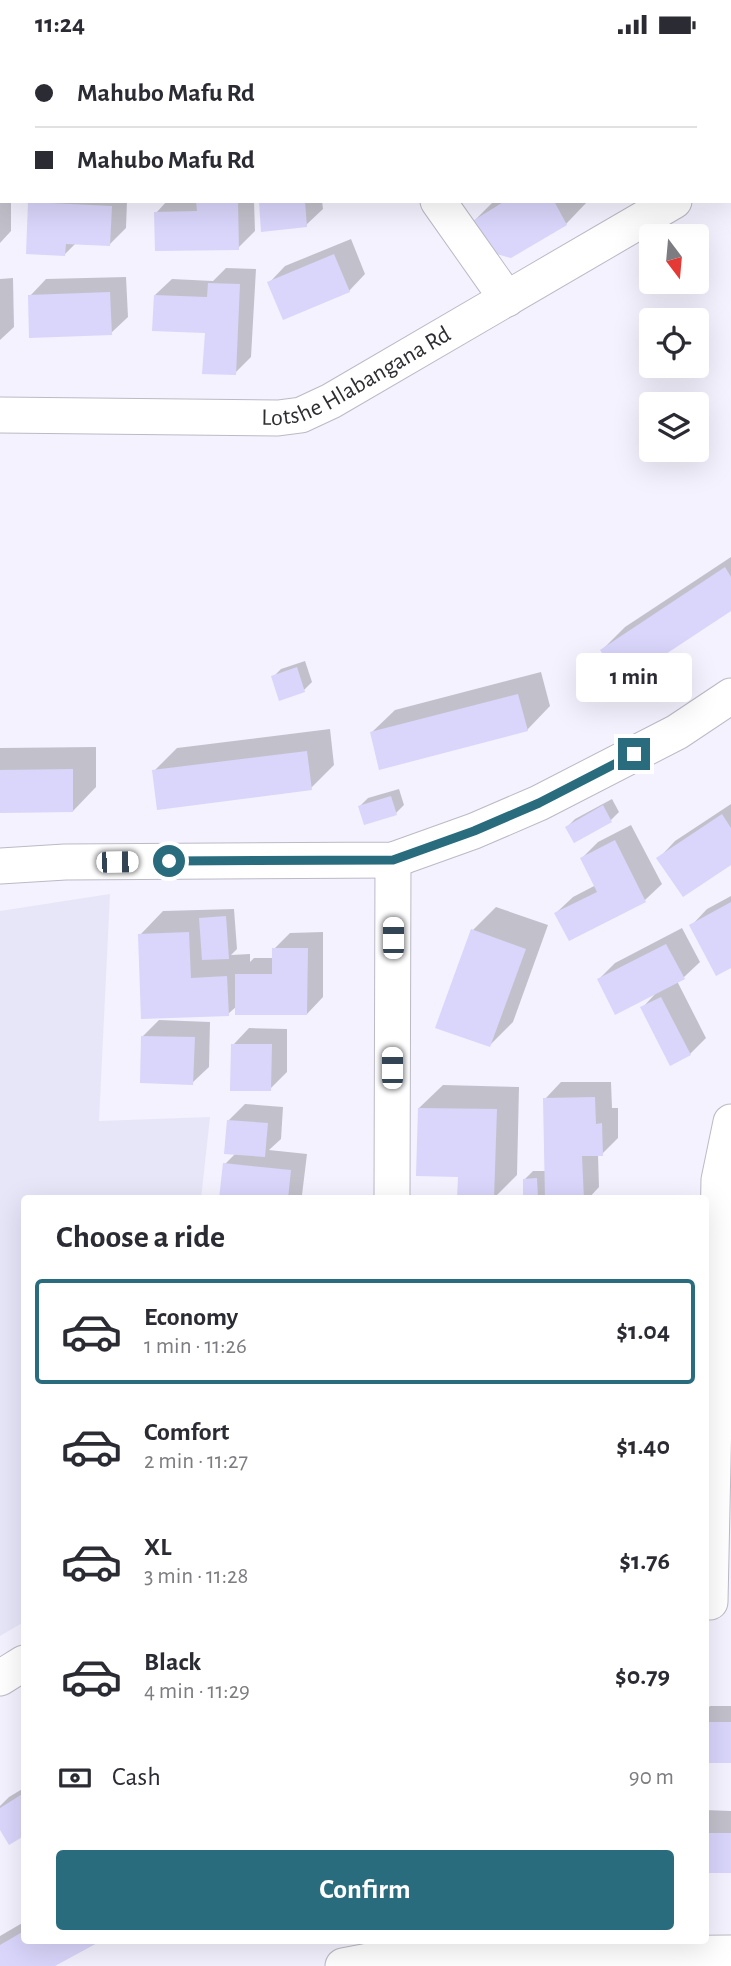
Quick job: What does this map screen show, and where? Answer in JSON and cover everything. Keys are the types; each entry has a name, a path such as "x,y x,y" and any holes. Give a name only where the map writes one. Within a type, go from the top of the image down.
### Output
{"street":[{"path":"440,203 507,299"},
{"name":"Lotshe Hlabangana Rd","path":"0,415 278,418 301,415 331,401 671,203"},
{"path":"0,866 65,862 393,860 474,831 539,803 677,732 731,696"},
{"path":"391,1195 393,860"},
{"path":"715,1602 719,1179 731,1122"},
{"path":"0,1678 21,1665"},
{"path":"343,1966 395,1948 731,1953"}],"shaded area":[{"path":"110,894 99,1121 210,1117 201,1195 21,1195 21,1624 0,1636 0,911"}],"building":[{"path":"28,203 112,206 110,246 66,244 65,256 26,254"},
{"path":"196,203 238,203 239,250 155,251 154,212 197,211"},
{"path":"259,203 305,203 307,227 261,232"},
{"path":"502,203 555,203 567,225 511,258 482,250 471,222"},
{"path":"334,254 350,292 283,320 267,282"},
{"path":"208,283 240,284 236,375 202,374 205,333 152,331 154,295 207,297"},
{"path":"110,292 112,335 29,338 28,295"},
{"path":"725,567 731,577 731,611 622,683 600,650"},
{"path":"297,667 305,692 279,701 271,676"},
{"path":"518,694 528,731 379,770 370,732"},
{"path":"307,751 312,790 157,810 152,770"},
{"path":"73,769 73,812 0,813 0,770"},
{"path":"391,796 397,815 364,825 358,806"},
{"path":"603,805 612,822 574,843 565,827"},
{"path":"722,814 731,828 731,865 683,897 656,858"},
{"path":"615,840 646,902 569,941 554,913 597,892 580,858"},
{"path":"731,902 731,968 716,976 689,925"},
{"path":"226,916 229,959 202,960 199,918"},
{"path":"471,929 526,949 490,1047 435,1028"},
{"path":"189,932 191,978 227,976 229,1016 141,1019 138,934"},
{"path":"666,944 685,979 615,1015 597,979"},
{"path":"272,948 308,948 307,1015 235,1015 235,974 272,974"},
{"path":"661,997 691,1055 670,1066 640,1007"},
{"path":"141,1036 195,1037 193,1085 140,1083"},
{"path":"231,1044 272,1044 271,1091 230,1091"},
{"path":"595,1097 596,1124 602,1123 603,1156 582,1156 584,1195 545,1195 543,1098"},
{"path":"418,1108 497,1109 494,1195 457,1195 458,1177 416,1176"},
{"path":"227,1120 268,1123 265,1157 224,1154"},
{"path":"223,1163 291,1170 288,1195 219,1195"},
{"path":"537,1178 538,1195 523,1195 523,1179"},
{"path":"709,1722 731,1722 731,1763 709,1763"},
{"path":"21,1795 21,1838 9,1845 0,1830 0,1808"},
{"path":"709,1833 731,1833 731,1873 709,1873"},
{"path":"21,1933 21,1944 95,1944 55,1966 0,1966 0,1945"}],"route":[{"path":"169,861 393,860 474,831 539,803 634,754"}]}
